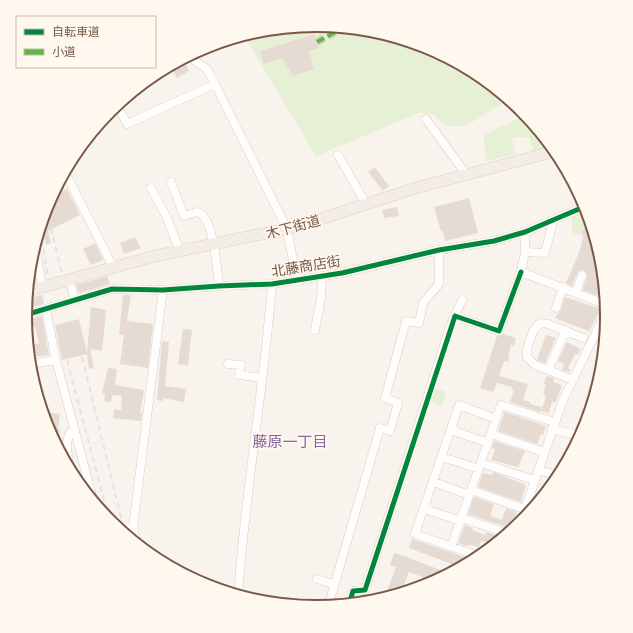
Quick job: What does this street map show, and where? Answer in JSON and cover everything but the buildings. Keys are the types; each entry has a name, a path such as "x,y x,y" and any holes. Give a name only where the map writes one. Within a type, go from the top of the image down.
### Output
{"main road":[{"name":"木下街道","path":"33,289 113,267 288,229 466,174 549,153"}],"street":[{"path":"194,60 207,69 288,229 297,281"},
{"path":"120,111 127,124 215,84"},
{"path":"426,119 466,174"},
{"path":"338,155 366,204"},
{"path":"68,178 113,267"},
{"path":"171,182 184,216 197,212 204,215 214,245 219,286"},
{"path":"151,188 167,218 180,252"},
{"name":"北藤商店街","path":"32,313 101,291 118,288 163,290 272,284 297,281 526,232 579,209"},
{"path":"525,252 546,253 553,221"},
{"path":"455,316 499,331 521,272 525,252 526,232"},
{"path":"329,600 380,428 390,431 398,403 385,398 406,321 419,323 423,303 439,284 439,250"},
{"path":"37,259 42,287"},
{"path":"521,272 600,302"},
{"path":"576,292 582,275"},
{"path":"315,330 321,298 322,276"},
{"path":"69,279 75,300"},
{"path":"239,590 262,378 267,347 272,284"},
{"path":"556,308 563,287"},
{"path":"129,530 163,290"},
{"path":"351,599 353,590 365,590 450,327 462,300"},
{"path":"46,310 56,360 91,490"},
{"path":"573,380 535,365 527,357 527,350 533,331 540,323 566,330 583,338"},
{"path":"523,512 553,426 601,323"},
{"path":"548,370 566,330"},
{"path":"36,363 56,360"},
{"path":"228,364 241,365 240,375 262,378"},
{"path":"473,554 415,534 459,405 496,419"},
{"path":"451,547 501,405 575,434"},
{"path":"68,455 68,437 70,432 74,429"},
{"path":"451,430 488,443"},
{"path":"491,434 544,452"},
{"path":"442,457 534,480"},
{"path":"538,470 553,474"},
{"path":"86,483 87,474"},
{"path":"434,482 524,509"},
{"path":"424,509 502,532"},
{"path":"317,579 333,584"}],"green space":[{"path":"316,32 354,34 372,37 408,47 442,61 475,80 503,103 466,126 446,126 433,114 419,113 316,156 247,41 279,34"},
{"path":"520,118 547,150 534,153 529,137 512,138 515,154 486,161 484,135"},
{"path":"581,213 585,223 581,235 572,233 572,217"},
{"path":"434,388 446,392 442,406 430,402"}],"tunnel":[{"path":"317,42 334,33"}],"railway":[{"path":"49,220 62,274"},
{"path":"42,242 48,277"},
{"path":"82,357 123,525"},
{"path":"67,360 106,507"}],"marked path":[{"path":"317,42 334,33"}],"cycle path":[{"path":"32,313 112,289 163,290 272,284 342,273 439,250 494,241 525,232 579,209"},
{"path":"351,599 353,591 365,590 455,316 499,331 521,272"}],"district":[{"name":"藤原一丁目","path":"290,442"}]}
